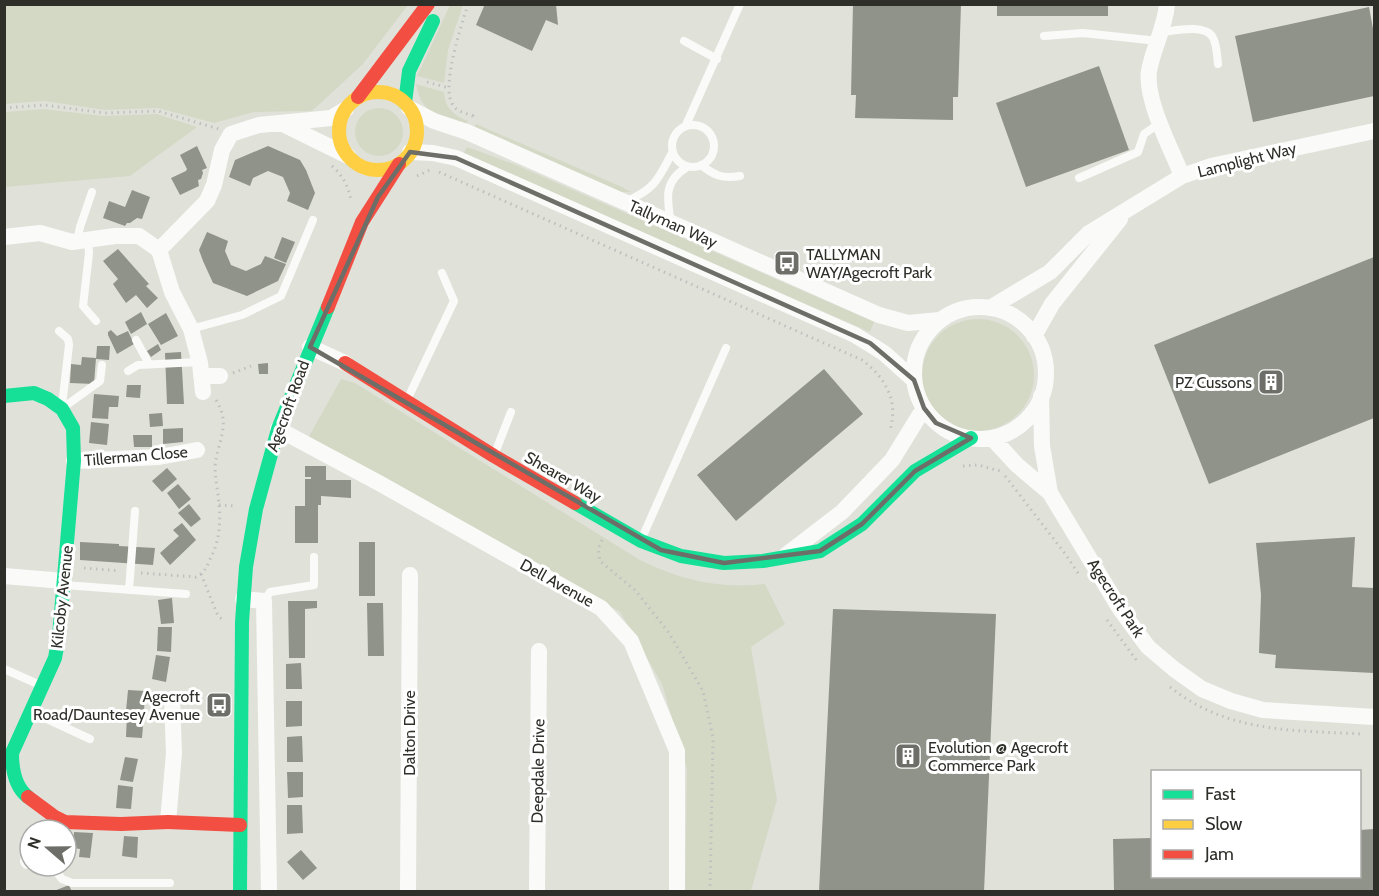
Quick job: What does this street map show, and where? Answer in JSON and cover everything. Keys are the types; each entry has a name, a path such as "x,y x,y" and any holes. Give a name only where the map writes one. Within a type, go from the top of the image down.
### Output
{"street":[{"path":"360,180 351,159 343,149 339,133 342,116 428,4"},
{"path":"281,123 362,167 381,170 405,158 415,141 417,130 415,118 407,105 404,90 417,50 442,4"},
{"path":"1167,4 1166,18 1149,72 1150,97 1182,176"},
{"path":"159,250 207,201 214,184 222,150 231,134 259,125 331,118 370,93 382,92 394,96 407,105"},
{"name":"Tallyman Way","path":"407,105 434,121 467,132 888,319 919,323 940,320"},
{"name":"Lamplight Way","path":"990,308 1050,272 1089,233 1182,176 1211,166 1374,130"},
{"name":"Tallyman Way","path":"405,158 433,153 456,158 855,335 884,353 914,381"},
{"name":"Agecroft Road","path":"240,891 242,622 246,567 256,509 278,429 362,222 405,158"},
{"name":"Agecroft Road","path":"361,201 362,222"},
{"path":"1034,336 1052,304 1128,208"},
{"path":"4,237 40,233 72,242 115,236 139,236 159,250 172,292 191,329 201,377 220,376"},
{"path":"1041,396 1030,415 1013,430 992,438 971,438 952,433 936,423 917,395 914,363 919,347 928,332 940,320 964,309 990,308 1007,313 1023,322 1034,336 1043,355 1046,375 1041,396 1042,446 1050,493"},
{"path":"310,347 345,363"},
{"name":"Shearer Way","path":"345,363 494,456 641,541 661,550 702,561 744,563 820,551 862,524 915,471 971,438"},
{"path":"4,396 34,393 62,409"},
{"path":"783,558 842,512 892,460 924,408"},
{"name":"Kilcoby Avenue","path":"56,818 22,792 8,769 12,753 55,658 59,636 74,461 73,428 62,409"},
{"name":"Dell Avenue","path":"278,429 380,483 601,608 631,641 677,751 677,891"},
{"path":"992,438 1017,465 1050,493"},
{"name":"Tillerman Close","path":"74,461 203,454"},
{"name":"Agecroft Park","path":"1050,493 1120,609 1148,647 1202,689 1231,701 1263,710 1374,717"},
{"name":"Dalton Drive","path":"408,891 410,575"},
{"path":"4,576 64,577"},
{"path":"243,599 264,601 269,891"},
{"name":"Deepdale Drive","path":"537,891 539,651"},
{"path":"168,822 174,753 172,699"},
{"name":"Kilcoby Avenue","path":"78,826 168,822 240,825"}],"lane":[{"path":"624,203 644,194 655,184 672,153 672,139 675,133 686,125 740,4"},
{"path":"1044,36 1083,33 1160,37 1194,29 1213,37 1218,64"},
{"path":"684,41 717,58"},
{"path":"1079,178 1138,152 1144,134 1161,123"},
{"path":"671,224 667,199 669,186 677,173 687,167 701,165 708,161 714,149 711,135 700,125 686,125"},
{"path":"672,153 681,164 687,167"},
{"path":"701,165 714,175 726,178 740,176"},
{"path":"92,192 80,227 82,241 88,253 83,306 96,321"},
{"path":"191,329 242,315 281,296 313,220"},
{"path":"407,400 454,301 442,273"},
{"path":"59,331 68,339 69,345 62,409"},
{"path":"136,340 149,364"},
{"path":"641,541 726,348"},
{"path":"128,371 138,365 149,364 201,377"},
{"path":"62,409 100,381 102,365"},
{"path":"494,456 511,412"},
{"path":"129,590 135,511"},
{"path":"264,601 270,592 314,585 314,557"},
{"path":"64,577 129,590 186,594"},
{"path":"4,669 43,687"},
{"path":"32,712 90,739"},
{"path":"61,878 72,883 170,883"}],"path":[{"path":"467,132 473,116 456,109 451,102 450,94 453,51 468,4"},
{"path":"4,108 44,105 105,113 158,111 231,134"},
{"path":"449,176 456,158"},
{"path":"64,577 131,572 189,576 201,574 214,552 218,539 220,512 203,454 223,438 223,414 201,377"},
{"path":"604,536 598,549 600,561 636,591 669,633 703,691 713,738 711,891"},
{"path":"201,574 220,619 242,622"}],"highlighted area":[{"path":"410,152 456,158 870,343 914,380 924,408 936,423 971,438 915,471 862,524 820,551 724,563 661,550 310,347 378,197"}],"green space":[{"path":"5,4 408,5 363,64 312,111 254,112 214,123 158,108 105,110 44,101 5,104"},
{"path":"450,5 463,5 448,50 444,83 417,76"},
{"path":"416,84 444,92 451,110 468,121 465,128 440,117 427,108 422,102"},
{"path":"374,108 384,108 396,115 403,127 403,137 396,149 384,156 374,156 359,145 355,137 355,127 366,112"},
{"path":"43,109 104,116 157,114 197,127 130,176 5,187 5,112"},
{"path":"476,124 631,192 621,192 473,130"},
{"path":"467,147 516,165 874,322 870,332 463,154"},
{"path":"978,319 1000,323 1018,335 1030,353 1034,375 1030,397 1018,415 1000,427 978,431 956,427 938,415 926,397 922,375 926,353 938,335 956,323"},
{"path":"341,379 355,383 640,560 685,578 716,584 765,584 785,624 751,647 777,800 751,891 685,891 687,769 662,684 620,612 308,438"}],"building":[{"path":"485,4 556,4 558,25 546,20 532,51 476,25"},
{"path":"853,4 961,4 958,97 953,97 953,120 855,118 856,95 851,95"},
{"path":"997,4 1108,4 1108,16 997,16"},
{"path":"1369,7 1374,34 1374,96 1253,122 1235,36"},
{"path":"1099,66 1129,150 1026,187 996,103"},
{"path":"197,146 207,168 202,170 201,179 198,180 199,186 180,195 171,178 187,169 180,155"},
{"path":"268,146 300,160 315,193 308,210 287,201 290,193 283,177 268,171 253,178 250,186 229,177 235,160"},
{"path":"132,190 150,197 142,219 137,218 125,226 103,218 109,201 125,207"},
{"path":"207,232 228,241 225,251 231,265 246,271 261,264 265,256 286,264 278,281 247,296 213,283 199,250"},
{"path":"282,237 295,242 286,263 274,258"},
{"path":"118,249 149,284 146,286 158,298 147,308 136,295 126,303 113,284 118,279 103,261"},
{"name":"PZ Cussons","path":"1374,257 1374,418 1209,484 1154,345"},
{"path":"141,312 147,324 131,334 125,322"},
{"path":"166,313 178,336 161,345 148,324"},
{"path":"111,330 117,336 128,331 134,344 117,354 108,335"},
{"path":"158,344 161,350 151,357 147,351"},
{"path":"97,346 110,346 109,360 96,359"},
{"path":"181,352 184,404 167,404 165,353"},
{"path":"82,357 96,358 94,384 70,383 71,364 81,365"},
{"path":"268,363 268,374 259,374 258,364"},
{"path":"824,369 863,414 736,521 697,475"},
{"path":"127,385 141,385 140,398 126,397"},
{"path":"94,394 119,396 118,407 109,407 108,419 92,418"},
{"path":"162,413 163,426 150,427 149,414"},
{"path":"91,422 109,424 107,445 89,443"},
{"path":"183,428 183,442 163,444 163,429"},
{"path":"133,435 152,435 152,447 134,447"},
{"path":"305,466 326,466 326,480 351,480 351,498 321,496 321,505 318,505 318,543 295,543 295,506 305,506 305,479 311,479 311,477 305,477"},
{"path":"167,468 177,479 162,492 152,481"},
{"path":"178,484 191,499 179,509 167,493"},
{"path":"189,504 201,519 191,527 178,513"},
{"path":"182,523 196,540 170,565 160,553 179,536 173,530"},
{"path":"1355,537 1352,587 1374,588 1374,673 1275,668 1276,655 1259,653 1261,595 1256,543"},
{"path":"80,542 155,548 153,565 80,560"},
{"path":"359,542 375,542 375,596 359,596"},
{"path":"172,598 174,623 161,624 158,600"},
{"path":"288,601 317,601 317,608 305,609 305,658 289,658"},
{"path":"367,603 383,603 384,656 368,656"},
{"name":"Evolution @ Agecroft Commerce Park","path":"833,609 996,614 984,892 819,892"},
{"path":"158,627 172,627 171,652 157,651"},
{"path":"156,655 170,657 166,682 152,679"},
{"path":"301,663 302,689 286,689 286,664"},
{"path":"128,690 145,691 144,712 126,711"},
{"path":"286,701 302,701 302,726 286,727"},
{"path":"127,713 144,714 142,738 126,737"},
{"path":"302,736 303,762 287,762 287,737"},
{"path":"125,757 138,759 133,782 120,780"},
{"path":"287,772 303,772 303,797 288,798"},
{"path":"118,785 133,787 131,809 116,808"},
{"path":"287,805 302,805 303,833 287,834"},
{"path":"1374,829 1374,892 1114,892 1113,839 1151,838 1151,878 1361,878 1361,830"},
{"path":"78,832 93,833 90,858 79,857 80,849 78,849"},
{"path":"124,836 138,837 137,858 122,856"},
{"path":"301,850 317,868 303,880 287,862"},
{"path":"69,885 72,892 54,892 54,891"}],"traffic: fast":[{"path":"405,103 409,71 433,21"},
{"path":"240,892 242,622 246,567 256,509 278,429 328,307"},
{"path":"4,396 34,393 48,399 62,409 73,428 74,461 59,636 55,658 12,753 15,777 20,788 28,797"},
{"path":"575,503 641,541 681,556 724,563 763,561 820,551 862,524 915,471 971,438"}],"traffic: slow":[{"path":"378,92 393,95 410,109 417,131 414,146 400,163 378,170 363,167 346,153 339,131 342,116 356,99 378,92"}],"traffic: jam":[{"path":"358,97 428,4"},
{"path":"328,307 362,222 399,164"},
{"path":"345,363 494,456 575,503"},
{"path":"28,797 65,822 240,825"}],"place":[{"name":"TALLYMAN WAY/Agecroft Park","path":"787,263"},
{"name":"PZ Cussons","path":"1271,382"},
{"name":"Agecroft Road/Dauntesey Avenue","path":"219,705"},
{"name":"Evolution @ Agecroft Commerce Park","path":"908,756"}]}
